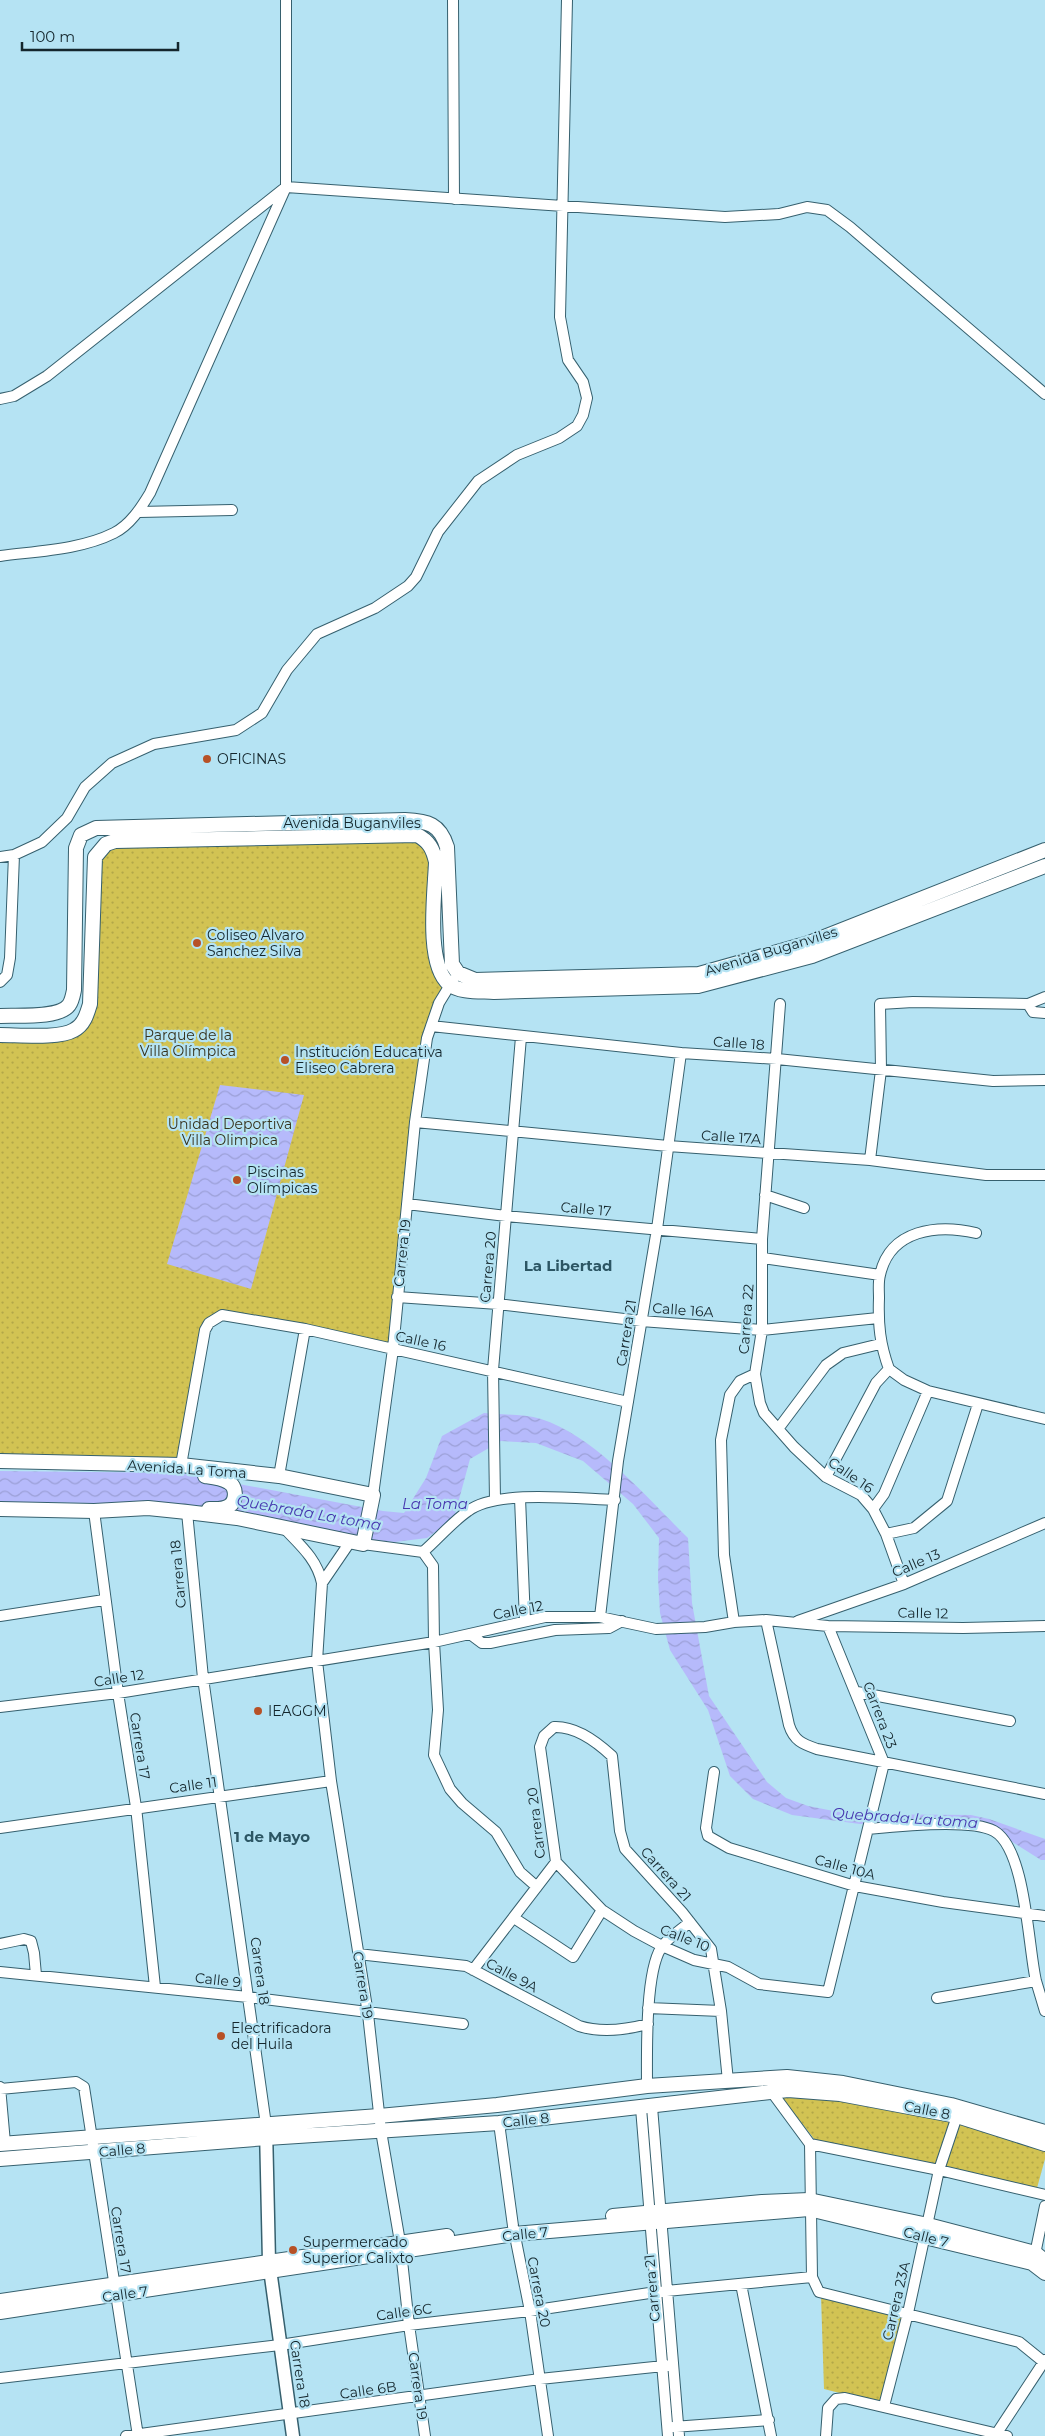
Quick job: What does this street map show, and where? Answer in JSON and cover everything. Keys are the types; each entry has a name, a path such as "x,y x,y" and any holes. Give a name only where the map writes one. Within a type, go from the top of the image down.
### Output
{"main road":[{"name":"Avenida Buganviles","path":"0,1016 46,1015 62,1012 69,1005 74,990 78,841 87,831 107,827 405,820 428,823 444,835 448,847 453,979"},
{"name":"Avenida Buganviles","path":"0,1035 63,1034 74,1030 82,1023 90,1004 95,857 106,844 115,841 417,835 425,839 434,851 436,958 440,970 466,991 494,992 698,986 812,956 1045,866"},
{"name":"Avenida Buganviles","path":"453,979 699,974 809,943 1045,850"},
{"name":"Avenida La Toma","path":"0,1461 181,1466 279,1476 372,1500"},
{"path":"0,1509 94,1511 148,1508 222,1509 234,1498 234,1488 228,1482 158,1466"},
{"name":"Carrera 19","path":"359,1542 372,1500"},
{"path":"148,1508 237,1518 359,1542"},
{"name":"Calle 8","path":"0,2159 94,2152 379,2116 497,2105 647,2086 788,2077 843,2083 951,2105 1045,2132"},
{"name":"Calle 8","path":"3,2143 92,2137 267,2131 381,2132 499,2123 647,2108 771,2091 812,2090 957,2116 1045,2144"},
{"name":"Calle 7","path":"0,2301 115,2289 513,2230 655,2216 809,2204 1037,2259 1045,2273"},
{"name":"Calle 7","path":"0,2312 115,2289"}],"street":[{"path":"0,556 88,544 116,533 139,512 166,457 286,187 286,0"},
{"path":"453,0 454,199"},
{"path":"0,857 14,855 42,842 67,818 85,787 112,763 154,744 236,730 262,713 287,670 317,634 375,608 408,586 416,577 438,532 478,481 517,456 559,438 577,426 583,415 587,398 583,382 568,360 560,317 567,0"},
{"path":"0,399 14,396 47,376 286,187 725,217 779,214 806,207 827,210 850,227 1045,394"},
{"path":"139,512 232,510"},
{"path":"0,982 7,975 10,958 14,855"},
{"name":"Carrera 19","path":"372,1500 393,1349 415,1122 431,1026 453,979"},
{"path":"870,1160 881,1070 880,1004 913,1002 1028,1004 1045,998"},
{"name":"Carrera 22","path":"734,1622 724,1555 721,1440 730,1395 740,1380 755,1374 762,1330 762,1238 780,1004"},
{"path":"1028,1004 1033,1012 1045,1013"},
{"name":"Calle 18","path":"431,1026 681,1053 777,1059 994,1081 1045,1080"},
{"name":"Carrera 20","path":"495,1500 493,1370 521,1037"},
{"name":"Carrera 21","path":"600,1617 618,1461 657,1229 681,1053"},
{"name":"Calle 17A","path":"415,1122 668,1146 870,1160 986,1175 1045,1175"},
{"path":"765,1195 804,1208"},
{"name":"Calle 17","path":"407,1204 506,1216 762,1238"},
{"path":"976,1233 940,1228 915,1233 899,1240 892,1248 880,1275 878,1318 880,1344 889,1369 904,1380 928,1391 1045,1419"},
{"path":"763,1258 880,1275"},
{"name":"Calle 16A","path":"397,1297 498,1304 642,1321 762,1330 878,1318"},
{"name":"Calle 16","path":"181,1466 205,1330 209,1323 222,1315 232,1315 305,1329 628,1402"},
{"path":"279,1476 305,1329"},
{"path":"778,1429 826,1365 843,1354 880,1344"},
{"path":"826,1477 876,1384 889,1369"},
{"name":"Calle 16","path":"755,1374 760,1403 764,1413 794,1447 826,1477 861,1496 873,1509 886,1534 904,1584"},
{"path":"873,1509 884,1494 928,1391"},
{"path":"886,1534 914,1528 947,1501 978,1404"},
{"path":"423,1552 468,1511 479,1504 495,1500 520,1498 615,1496"},
{"path":"520,1498 525,1620"},
{"name":"Carrera 17","path":"94,1511 104,1600 136,1808 155,1987"},
{"name":"Carrera 18","path":"187,1512 203,1678 218,1796 267,2131 270,2267 294,2436"},
{"name":"Calle 13","path":"794,1622 904,1584 1045,1523"},
{"path":"284,1528 317,1565 322,1583"},
{"path":"359,1542 423,1552 433,1566 434,1642 438,1710 434,1755 450,1789 496,1832 520,1872 537,1887"},
{"name":"Carrera 19","path":"359,1542 322,1583 317,1661 331,1781 368,2014 381,2132 400,2247 408,2324 425,2436"},
{"path":"0,1616 104,1600"},
{"name":"Calle 12","path":"0,1707 118,1693 434,1642 545,1617 600,1617 656,1629 705,1627 734,1622 766,1620 828,1626 963,1628 1045,1626"},
{"path":"766,1620 792,1736 800,1742 817,1749 1045,1794"},
{"path":"470,1634 482,1643 490,1643 555,1630 609,1628 622,1621"},
{"name":"Carrera 23","path":"828,1626 857,1692 884,1763 828,1992"},
{"path":"857,1692 1010,1721"},
{"name":"Carrera 20","path":"473,1970 556,1862 540,1747 544,1736 554,1727 565,1726 600,1745 612,1756"},
{"name":"Carrera 21","path":"612,1756 620,1831 625,1849 690,1922 662,1946"},
{"name":"Calle 10A","path":"714,1772 706,1828 708,1836 714,1842 855,1886 943,1902 1045,1916"},
{"name":"Calle 11","path":"0,1828 331,1781"},
{"path":"869,1828 950,1824 984,1827 998,1833 1015,1862 1026,1914 1036,1981 1045,2010"},
{"name":"Calle 10","path":"556,1862 602,1910 634,1931 662,1946 694,1960 728,1967 759,1984 828,1992"},
{"path":"514,1918 573,1957 602,1910"},
{"path":"690,1922 711,1950 721,2011 728,2080"},
{"path":"0,1944 24,1939 31,1941 36,1974"},
{"path":"647,2086 648,2008 656,1956 662,1946"},
{"name":"Calle 9A","path":"358,1954 457,1964 473,1970 579,2026 592,2030 618,2030 648,2024"},
{"name":"Calle 9","path":"0,1972 155,1987 463,2024"},
{"path":"937,1998 1036,1981"},
{"path":"648,2008 721,2011"},
{"name":"Carrera 17","path":"0,2088 76,2082 84,2087 138,2435"},
{"path":"0,2088 3,2143"},
{"path":"771,2091 810,2144 809,2204 812,2277 819,2292 1019,2342 1044,2361 995,2434"},
{"name":"Carrera 21","path":"647,2108 661,2291 662,2366 668,2432"},
{"name":"Carrera 23A","path":"884,2406 908,2313 939,2170 957,2116"},
{"name":"Carrera 20","path":"499,2123 513,2230 530,2311 548,2436"},
{"path":"810,2144 939,2170 1045,2195"},
{"path":"1037,2259 1045,2206"},
{"name":"Calle 6C","path":"0,2378 280,2345 408,2324 530,2311 661,2291 812,2277"},
{"path":"741,2284 771,2436"},
{"name":"Carrera 21","path":"661,2291 673,2365 679,2431"},
{"name":"Calle 6B","path":"126,2436 540,2379 673,2365"},
{"path":"826,2436 828,2408 836,2399 845,2398 1007,2436"},
{"path":"668,2432 769,2420"}],"green space":[{"name":"Unidad Deportiva Villa Olimpica","path":"407,834 434,851 434,934 449,984 431,1026 393,1349 232,1315 209,1323 180,1462 0,1461 0,1035 63,1034 83,1023 94,865 106,844"},
{"path":"791,2095 813,2095 955,2123 1045,2149 1045,2159 1037,2188 938,2164 815,2140 782,2098"},
{"path":"821,2296 905,2315 883,2404 824,2389"}],"water":[{"name":"Piscinas Olímpicas","path":"220,1085 304,1095 251,1289 167,1264"},
{"name":"La Toma","path":"484,1413 534,1417 561,1427 581,1439 620,1470 688,1538 692,1603 709,1696 767,1782 786,1798 808,1806 849,1814 971,1815 989,1819 1045,1839 1045,1860 1041,1860 987,1826 860,1824 792,1815 753,1799 730,1776 708,1710 670,1650 660,1613 658,1578 659,1538 633,1504 583,1461 536,1443 501,1441 470,1459 454,1518 427,1538 395,1542 342,1537 190,1508 96,1503 0,1502 0,1471 180,1473 383,1511 404,1513 426,1478 442,1436"}],"place":[{"name":"OFICINAS","path":"207,759"},
{"name":"Coliseo Alvaro Sanchez Silva","path":"197,943"},
{"name":"Institución Educativa Eliseo Cabrera","path":"285,1060"},
{"name":"Piscinas Olímpicas","path":"237,1180"},
{"name":"IEAGGM","path":"258,1711"},
{"name":"Electrificadora del Huila","path":"221,2036"},
{"name":"Supermercado Superior Calixto","path":"293,2250"}],"district":[{"name":"La Libertad","path":"568,1266"},
{"name":"1 de Mayo","path":"272,1837"}],"park label":[{"name":"Parque de la Villa Olímpica","path":"188,1044"}],"water label":[{"name":"Quebrada La toma","path":"309,1513"},
{"name":"Quebrada La toma","path":"905,1818"}]}
